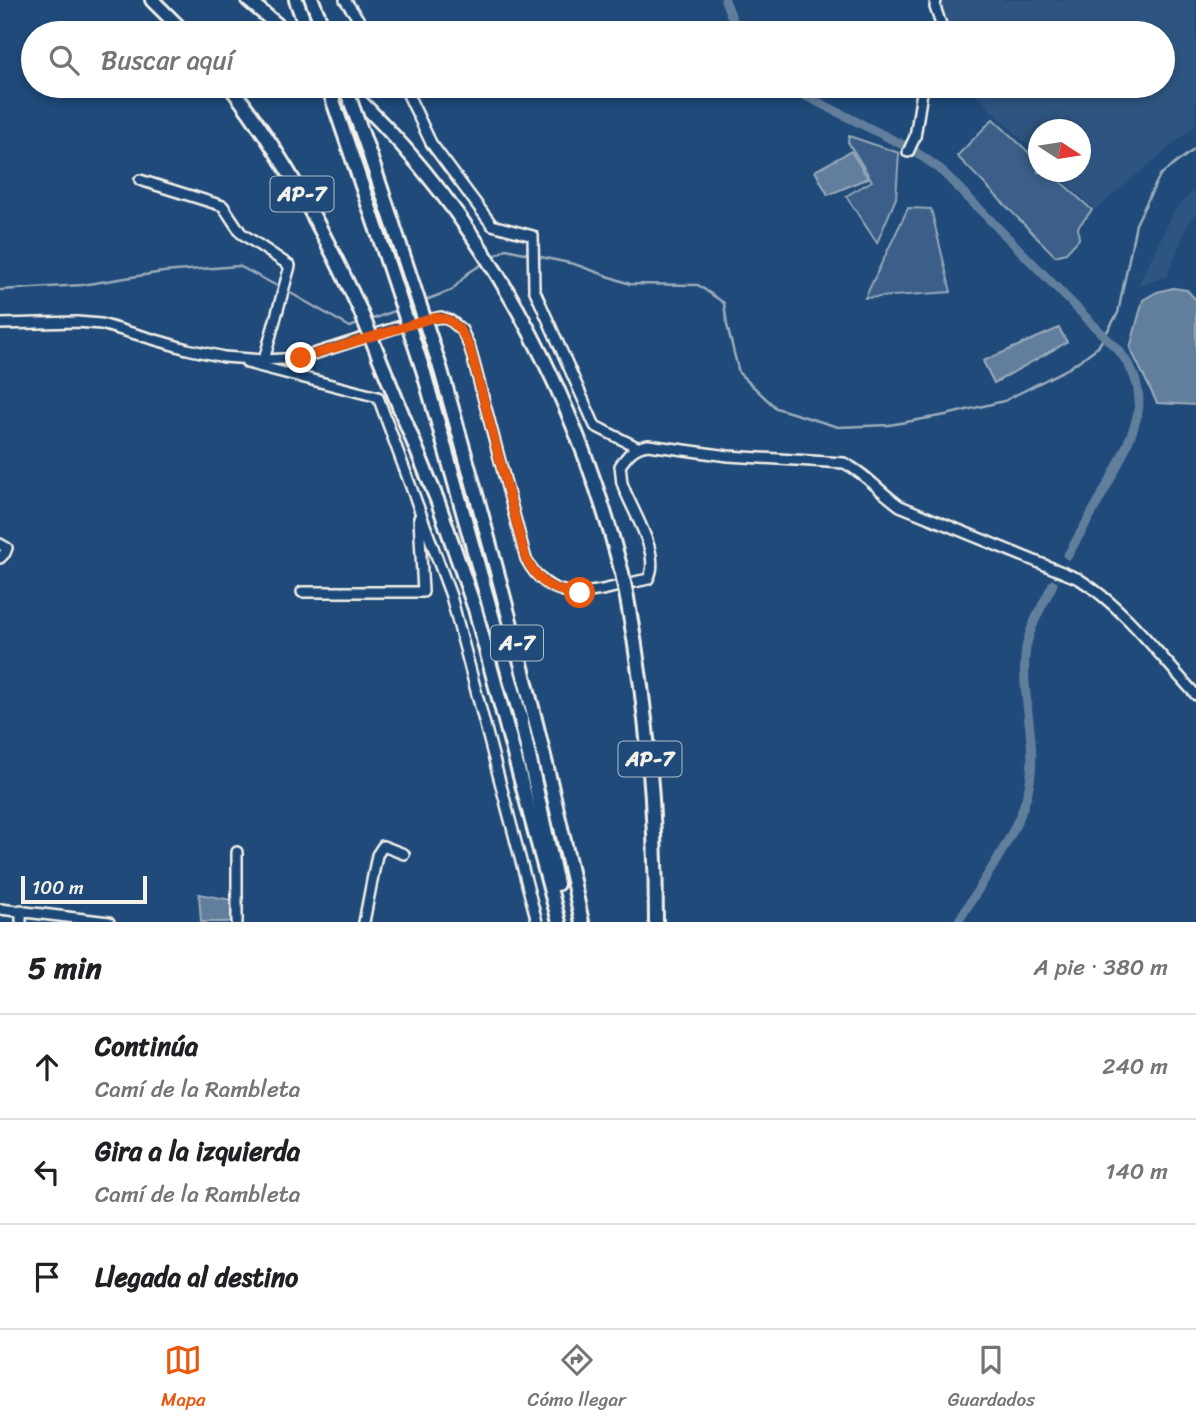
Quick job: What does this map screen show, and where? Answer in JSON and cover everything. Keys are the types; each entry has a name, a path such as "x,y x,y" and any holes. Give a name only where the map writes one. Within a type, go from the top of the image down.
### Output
{"highway":[{"path":"152,0 173,21"},
{"path":"248,0 273,21"},
{"path":"296,0 304,21"},
{"path":"312,0 320,21"},
{"name":"AP-7","path":"239,98 280,155 335,255 438,502 475,609 562,922"},
{"name":"A-7","path":"332,98 424,373 520,715 562,922"},
{"name":"A-7","path":"349,98 440,367 487,530 528,685 582,922"},
{"name":"AP-7","path":"356,98 406,149 448,202 501,278 565,402 593,473 622,573 640,664 654,826 656,922"}],"street":[{"path":"345,0 360,21"},
{"path":"936,0 935,7 940,21"},
{"path":"410,98 431,143 492,225 533,236 534,289 595,426 637,447"},
{"path":"910,148 915,137 921,98"},
{"path":"140,180 223,206 241,233 290,266 264,360"},
{"path":"224,357 264,360 301,358 433,318 441,317 452,321 462,330 470,348 526,559 534,574 548,586 566,593 593,591 648,579 651,575 649,548 622,482 620,466 627,455 637,447 648,445 728,456 844,463 858,470 900,506 1079,579 1093,588 1111,602 1196,695"},
{"path":"0,324 102,324 187,349 378,397 451,596 537,922"},
{"path":"302,592 423,592 419,509"},
{"path":"0,544 6,548 5,554 0,558"},
{"path":"364,922 376,855 383,846 404,854"},
{"path":"237,852 237,922"},
{"path":"0,909 109,922"},
{"path":"20,910 21,922"}],"shaded area":[{"path":"934,0 1196,0 1196,125 1095,210 1066,182 1091,182 1091,119 1028,119 1028,145 978,98 1175,98 1175,21 931,21"},
{"path":"993,119 1028,152 1028,182 1061,182 1092,210 1078,227 1079,239 1066,253 1055,256 957,156"},
{"path":"849,136 899,153 896,198 877,243 846,196 872,181 848,142"},
{"path":"851,151 868,178 828,195 815,171"},
{"path":"1196,188 1196,216 1190,219 1167,277 1138,285 1175,209"},
{"path":"908,208 931,209 951,292 865,298"},
{"path":"1173,288 1187,290 1196,300 1196,405 1157,403 1130,348 1143,300 1157,292"},
{"path":"1059,328 1067,342 994,383 983,361"},
{"path":"199,894 232,900 232,922 201,922"}],"waterway":[{"path":"725,0 733,21"},
{"path":"810,98 913,150 940,169 1128,363 1138,388 1137,417 1122,457 1068,555"},
{"path":"536,256 574,264 630,284 698,285 724,303 739,373 776,408 838,427 889,425 1004,401 1069,368 1098,347 1118,313 1136,224 1160,175 1196,148"},
{"path":"490,259 506,249 529,254"},
{"path":"423,301 452,290 468,273 484,263"},
{"path":"0,290 82,285 163,272 239,266 281,288"},
{"path":"287,291 350,327 361,323"},
{"path":"370,320 400,309"},
{"path":"958,922 1008,841 1028,791 1032,756 1025,684 1026,648 1034,623 1053,584"}],"route":[{"path":"301,358 433,318 441,317 452,321 462,330 470,348 526,559 534,574 548,586 566,593 580,593"}]}
